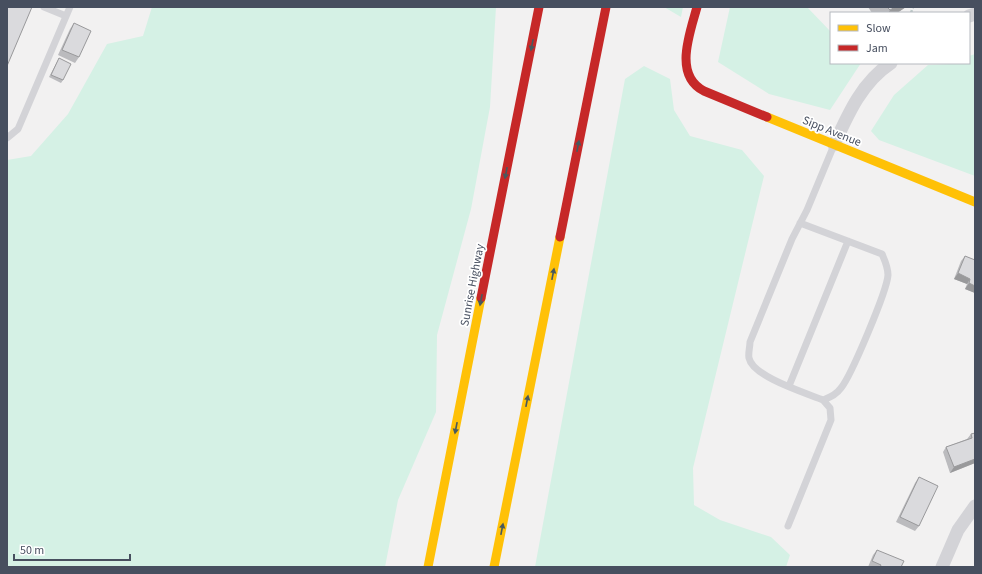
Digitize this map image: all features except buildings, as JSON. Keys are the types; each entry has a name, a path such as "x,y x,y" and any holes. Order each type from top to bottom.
{"main road":[{"name":"Sunrise Highway","path":"428,567 540,7"},
{"path":"494,567 606,7"},
{"name":"Sipp Avenue","path":"697,7 688,51 688,72 696,86 834,145 975,202"}],"street":[{"path":"834,145 846,118 862,91 884,67 889,64"},
{"path":"942,567 958,530 975,506"}],"lane":[{"path":"44,7 66,16"},
{"path":"7,138 18,129 70,7"},
{"path":"788,526 831,420 830,408 823,400 788,386 756,370 749,358 750,342 792,239 834,145"},
{"path":"800,223 882,254 887,263 888,275 884,292 848,376 841,388 833,396 823,400"},
{"path":"788,386 848,241"}],"green space":[{"path":"152,7 496,7 490,107 471,209 437,335 436,412 398,500 385,567 7,567 7,160 31,156 68,114 107,44 143,36"},
{"path":"664,7 683,7 681,17"},
{"path":"730,7 807,7 830,31 830,64 860,64 830,110 769,94 718,62"},
{"path":"975,54 975,176 879,140 871,131 894,95 928,65 970,64 970,56"},
{"path":"644,66 670,79 674,110 690,136 742,150 764,176 693,468 694,505 720,520 771,537 790,555 786,567 535,567 625,79"}],"traffic: slow":[{"path":"767,117 975,202"},
{"path":"494,567 560,237"},
{"path":"428,567 481,298"}],"traffic: jam":[{"path":"481,298 539,7"},
{"path":"560,237 606,7"},
{"path":"697,7 686,53 686,64 689,75 695,84 704,91 767,117"}]}
